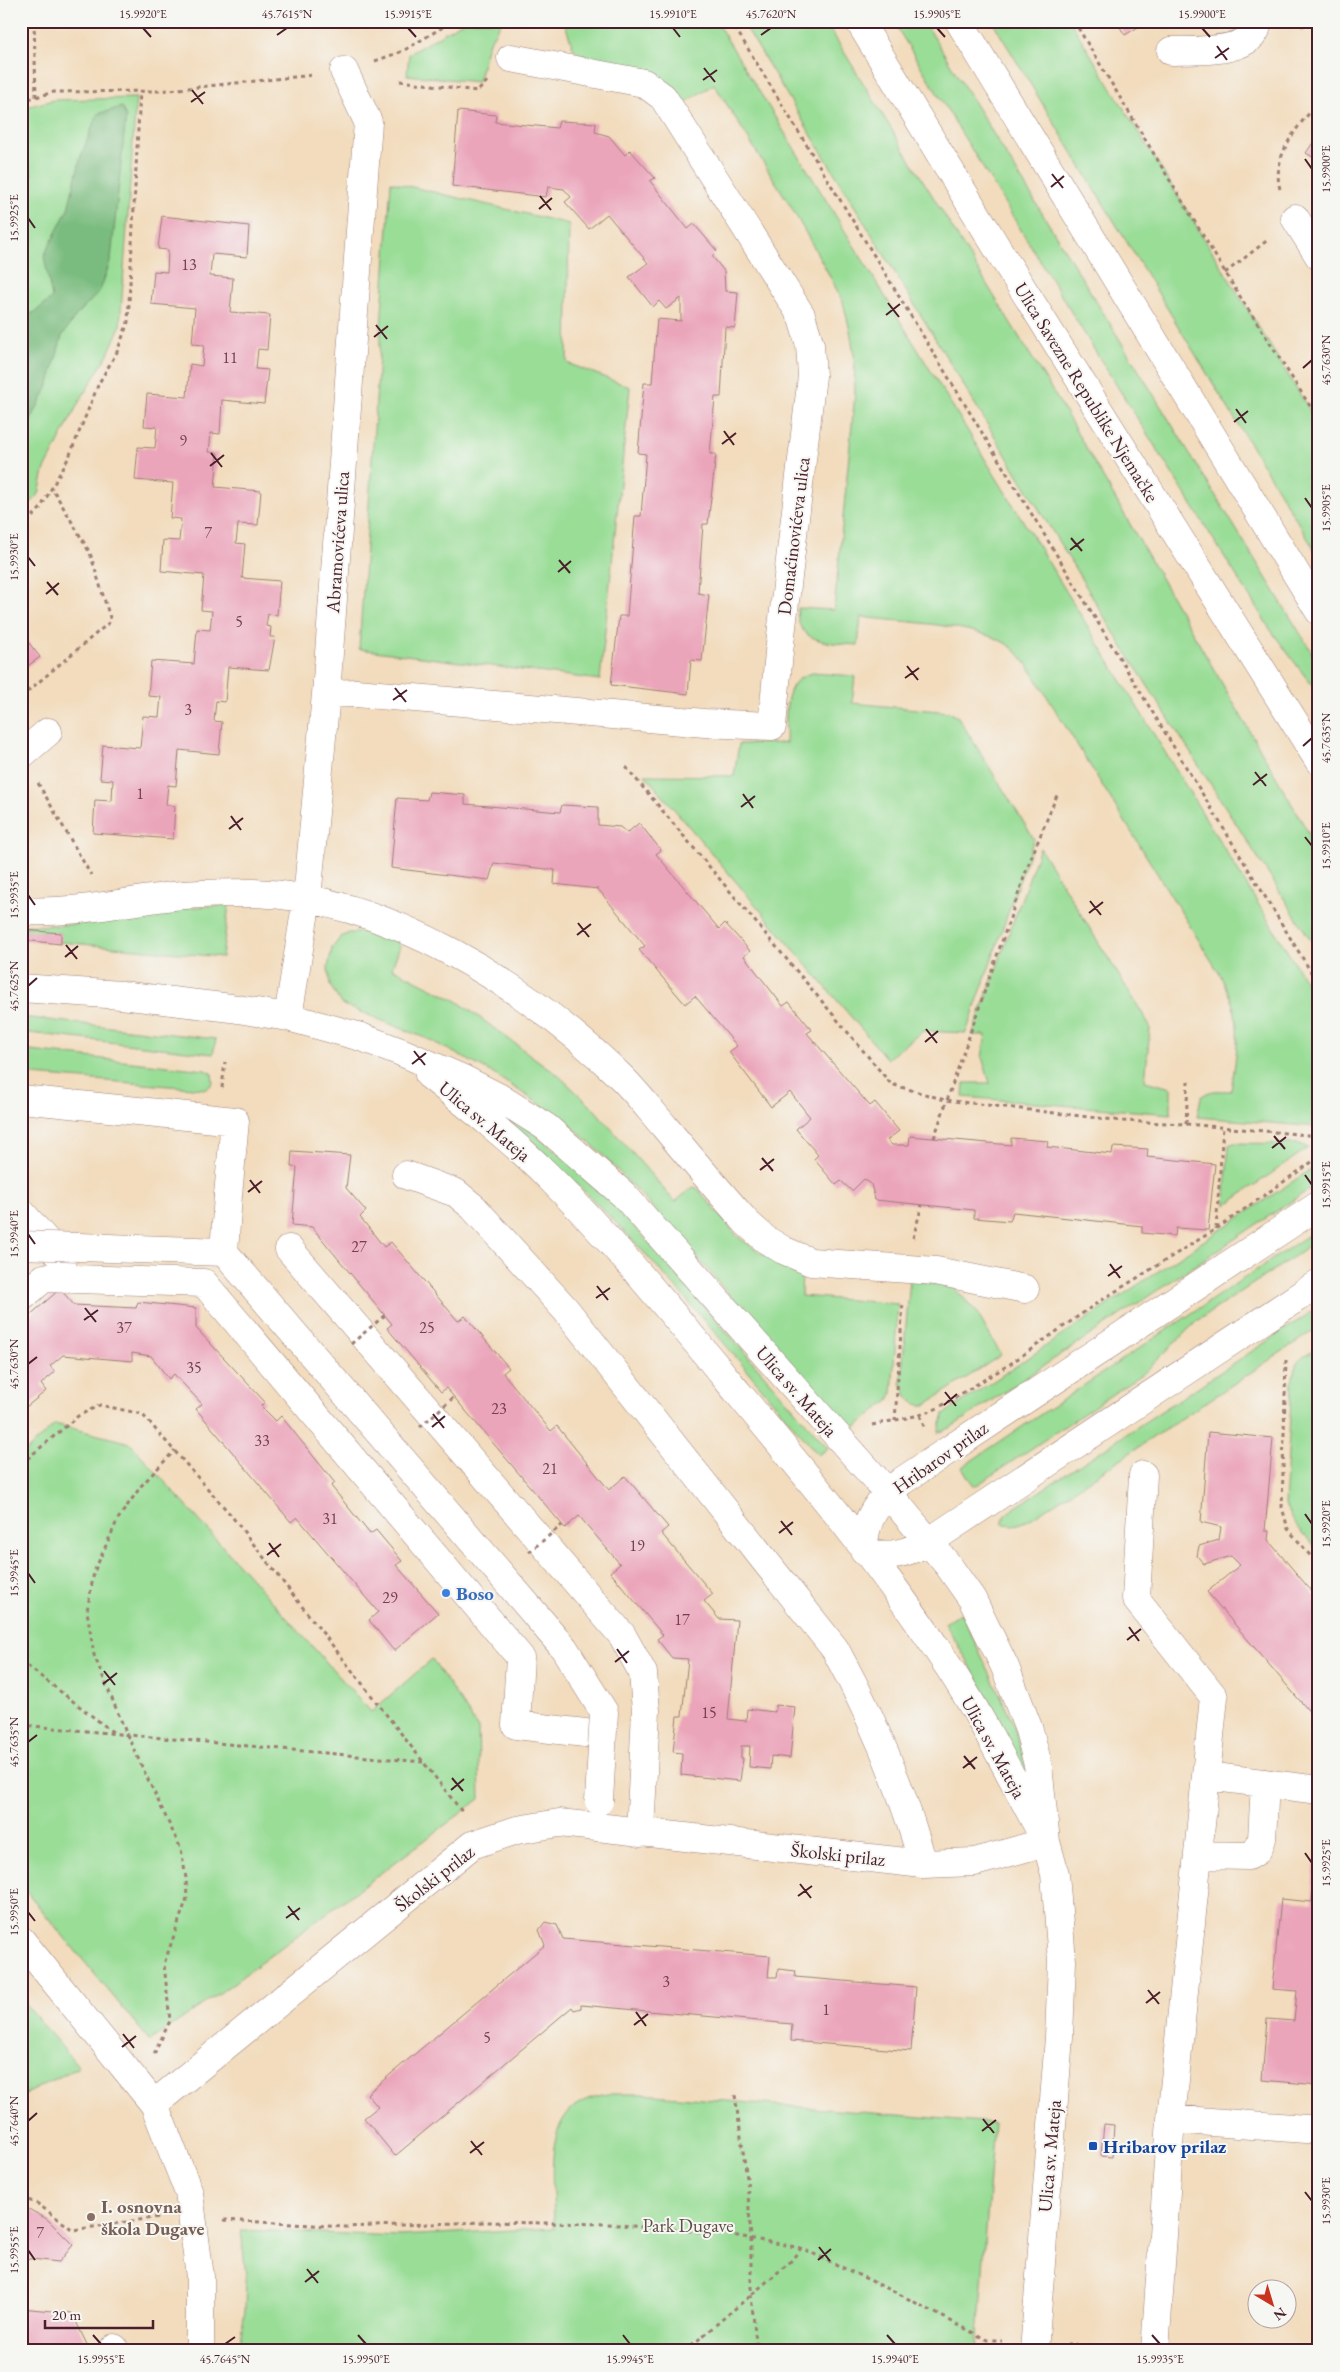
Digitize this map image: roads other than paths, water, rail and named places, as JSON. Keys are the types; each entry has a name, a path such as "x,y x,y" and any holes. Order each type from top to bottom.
{"street":[{"name":"Ulica Savezne Republike Njemačke","path":"859,21 999,251 1319,761"},
{"path":"959,21 1319,611"},
{"path":"1171,51 1223,49 1248,41 1256,30 1253,21"},
{"name":"Domaćinovićeva ulica","path":"326,694 356,694 696,722 772,726 778,652 812,376 810,345 801,315 663,97 644,83 511,58"},
{"name":"Abramovićeva ulica","path":"288,1017 307,899 326,694 368,122 344,71"},
{"path":"1295,218 1319,256"},
{"path":"21,755 48,732"},
{"path":"21,911 97,908 174,896 255,893 307,899 344,908 403,928 482,970 526,997 623,1079 747,1223 765,1239 783,1250 811,1262 936,1271 1025,1289"},
{"name":"Ulica sv. Mateja","path":"21,988 121,994 288,1017 361,1037 401,1052 461,1078 500,1098 546,1127 575,1150 624,1195 930,1541 972,1599 1012,1685 1029,1730 1038,1764 1046,1842 1055,1874 1062,1961 1059,2037 1034,2351"},
{"name":"Ulica sv. Mateja","path":"401,1052 484,1118 548,1176 593,1222 808,1477 949,1668 982,1721 1046,1842"},
{"path":"21,1099 235,1121 224,1252 564,1648 604,1712 598,1814"},
{"path":"406,1175 456,1194 473,1207 500,1236 566,1310 835,1649 862,1697 888,1759 908,1810 923,1864"},
{"name":"Hribarov prilaz","path":"864,1551 864,1536 868,1520 888,1493 939,1455 1319,1205"},
{"path":"21,1212 79,1279"},
{"path":"21,1245 224,1252"},
{"path":"289,1249 622,1635 643,1673 646,1711 635,1740 640,1833"},
{"path":"21,1298 44,1278 204,1283 520,1657 516,1725 585,1734"},
{"path":"864,1551 896,1555 930,1541 1319,1283"},
{"path":"1143,1475 1136,1599 1214,1697 1171,2119 1155,2351"},
{"path":"1206,1776 1319,1790"},
{"path":"1198,1855 1249,1856 1257,1852 1262,1839 1265,1783"},
{"name":"Školski prilaz","path":"154,2104 472,1845 517,1830 598,1814 640,1833 923,1864 975,1862 1046,1842"},
{"path":"21,1940 154,2104 188,2193 200,2277 200,2351"},
{"path":"1171,2119 1319,2130"}],"tunnel":[{"path":"585,1733 626,1740"}],"place":[{"name":"Boso","path":"446,1593"},
{"name":"Hribarov prilaz","path":"1093,2146"},
{"name":"I. osnovna škola Dugave","path":"91,2217"}],"park label":[{"name":"Park Dugave","path":"688,2225"}]}
